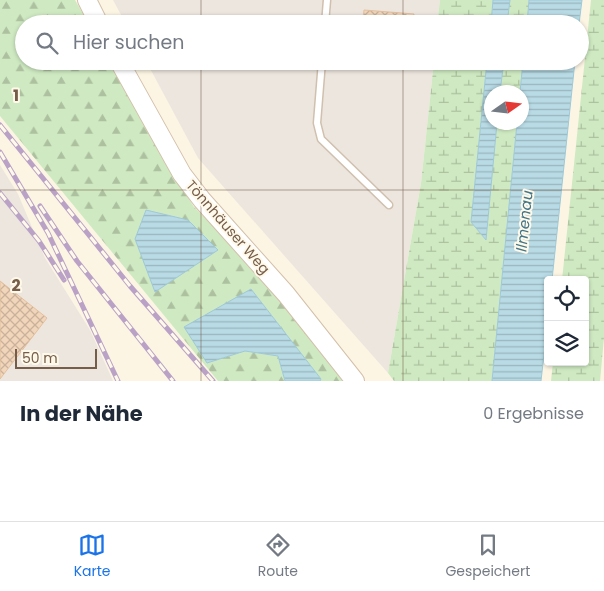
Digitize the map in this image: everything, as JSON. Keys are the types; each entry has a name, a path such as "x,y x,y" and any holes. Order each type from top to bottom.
{"main road":[{"path":"87,0 94,15"},
{"name":"Tönnhäuser Weg","path":"124,70 182,174 202,200 286,294 355,381"}],"lane":[{"path":"326,15 327,0"},
{"path":"321,70 317,123 320,139 389,205"}],"shaded area":[{"path":"113,0 440,0 438,15 121,15"},
{"path":"151,70 433,70 421,183 388,373 198,158"},
{"path":"0,165 18,194 45,258 90,330 113,381 0,381"}],"green space":[{"path":"0,0 75,0 84,15 15,15 15,70 114,70 161,155 194,207 257,270 347,381 320,381 321,379 251,289 207,363 245,351 278,356 285,381 218,381 0,116"},
{"path":"440,0 493,0 492,15 438,15"},
{"path":"510,0 529,0 528,15 508,15"},
{"path":"591,0 604,0 604,338 600,381 551,381 553,366 589,366 589,276 562,276 584,70 589,70"},
{"path":"433,70 486,70 471,222 486,240 496,130 516,130 492,381 394,381 388,373 421,183"},
{"path":"503,70 522,70 521,85 501,85"}],"water":[{"path":"493,0 510,0 508,15 492,15"},
{"path":"529,0 582,0 580,15 528,15"},
{"path":"486,70 503,70 501,85 485,85"},
{"name":"Ilmenau","path":"522,70 574,70 552,276 544,276 544,354 541,381 492,381 516,130 529,130 529,85 521,85"},
{"path":"484,91 484,130 496,130 486,240 471,222"},
{"path":"146,210 188,220 218,250 155,292 135,239"},
{"path":"251,289 321,379 320,381 285,381 278,356 245,351 207,363 184,327"}],"building":[{"path":"364,10 414,14 414,15 364,15"},
{"path":"0,281 47,318 0,379"}],"railway":[{"path":"0,125 130,286 213,381"},
{"path":"0,152 48,233 118,381"},
{"path":"0,193 39,241 64,280"},
{"path":"40,206 77,261 173,381"}]}
